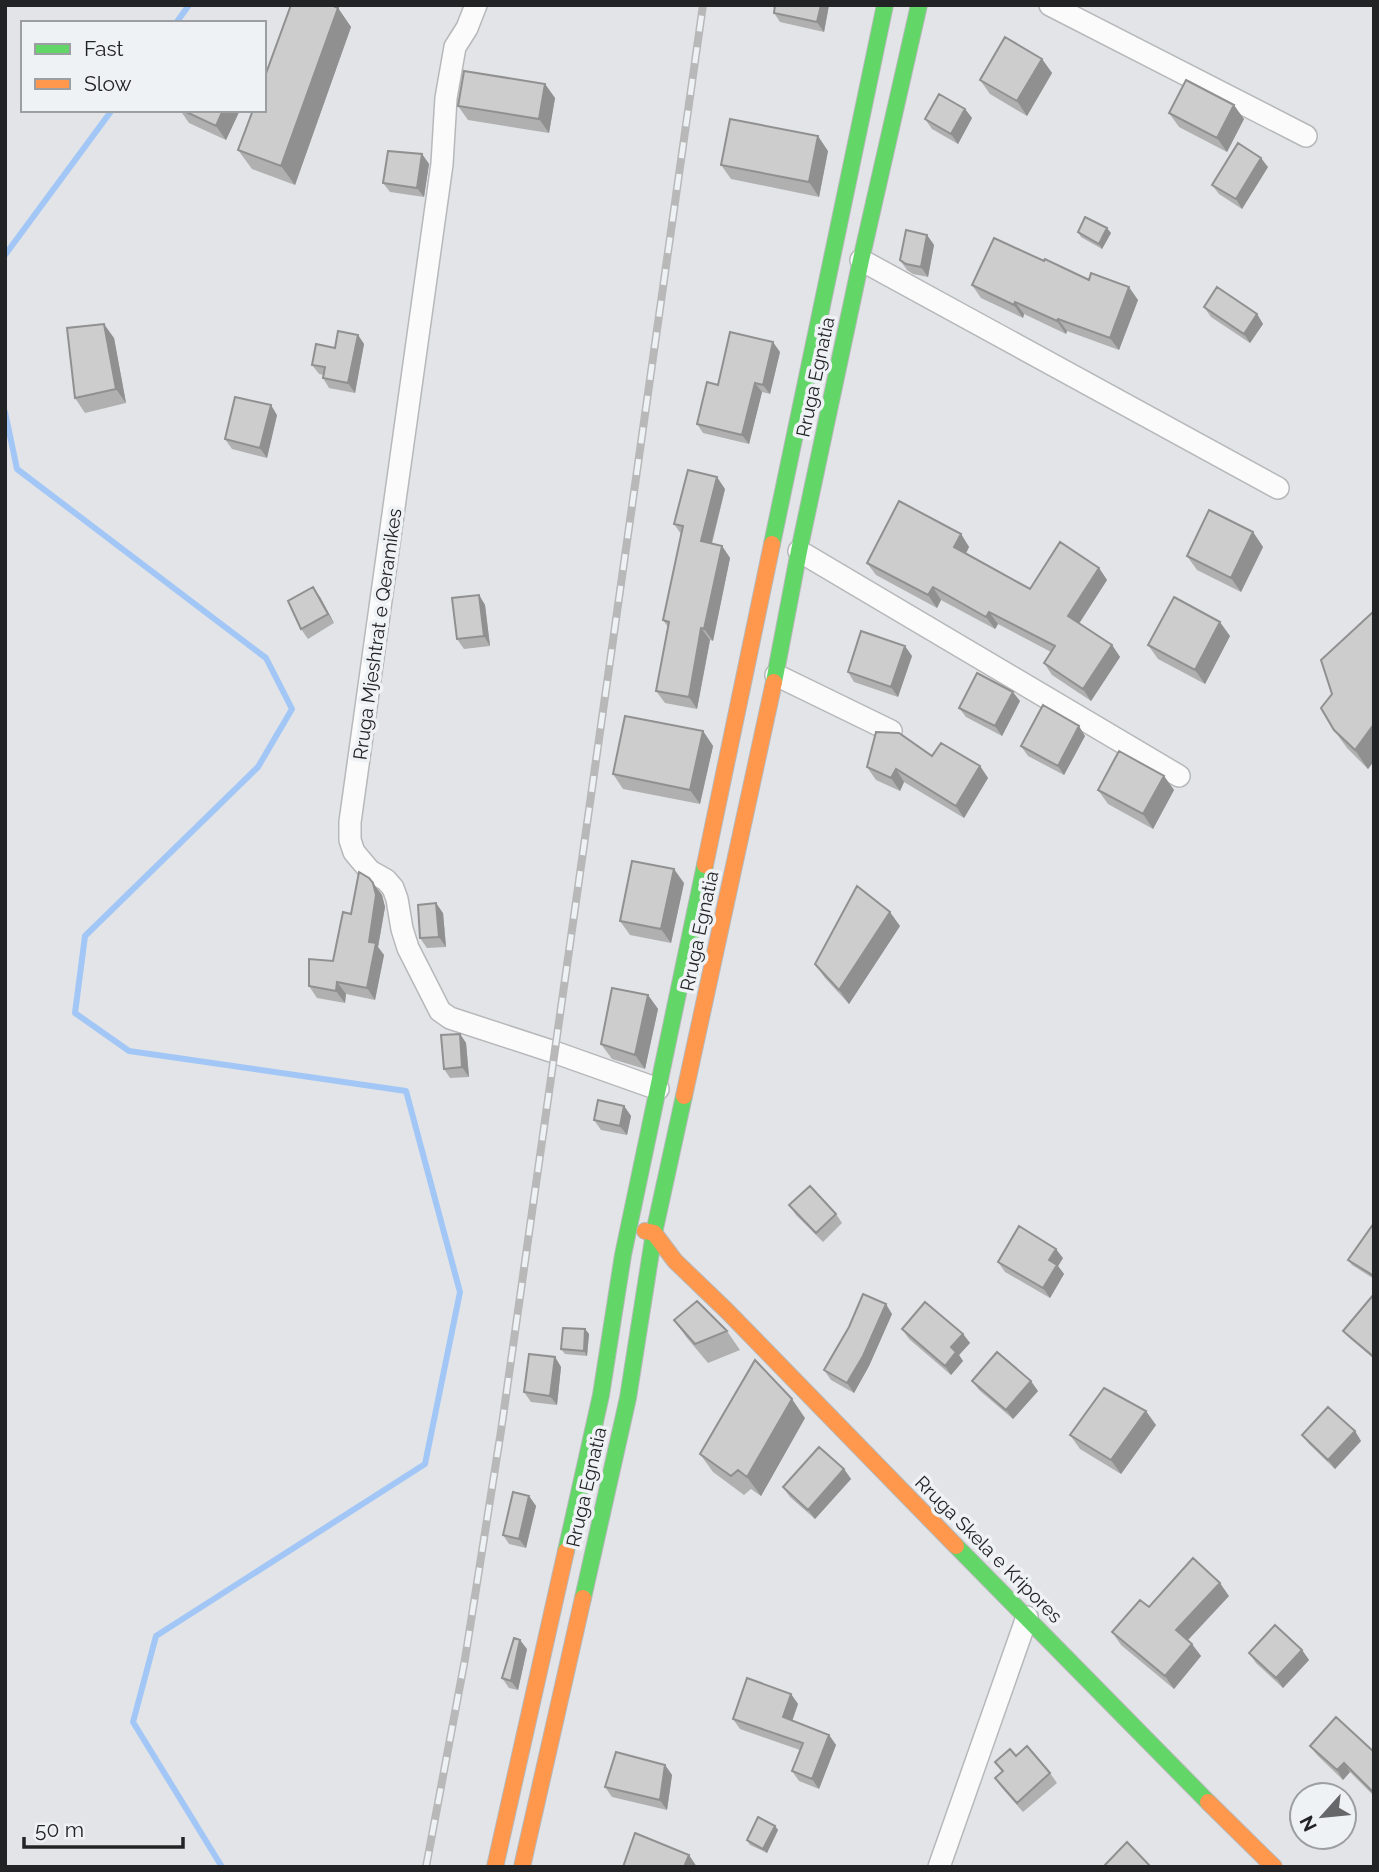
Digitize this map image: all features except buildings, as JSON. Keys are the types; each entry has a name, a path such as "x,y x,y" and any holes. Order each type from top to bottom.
{"main road":[{"name":"Rruga Egnatia","path":"495,1867 601,1395 623,1255 885,5"},
{"name":"Rruga Egnatia","path":"522,1867 628,1398 654,1233 776,675 799,551 861,260 919,5"},
{"path":"629,1227 654,1233"},
{"name":"Rruga Skela e Kripores","path":"654,1233 675,1261 1027,1617 1160,1756 1274,1867"},
{"path":"623,1255 650,1262 675,1261"}],"street":[{"name":"Rruga Mjeshtrat e Qeramikes","path":"476,5 467,28 455,47 446,98 442,164 350,822 350,841 354,852 370,872 386,880 393,888 408,948 440,1011 450,1018 657,1089"},
{"path":"1050,5 1306,136"},
{"path":"861,260 1278,488"},
{"path":"799,551 1180,776"},
{"path":"776,675 891,731"},
{"path":"939,1867 1027,1617"}],"waterway":[{"path":"177,21 189,5"},
{"path":"5,255 111,112"},
{"path":"5,412 17,469 266,658 292,709 258,767 85,936 75,1013 129,1051 406,1091 460,1292 425,1464 156,1636 133,1722 222,1867"}],"railway":[{"path":"426,1867 465,1659 501,1431 703,5"}],"traffic: fast":[{"path":"772,544 885,5"},
{"path":"774,682 861,260 919,5"},
{"path":"566,1551 601,1395 623,1255 705,865"},
{"path":"583,1598 628,1398 654,1233 684,1096"},
{"path":"956,1546 1208,1802"}],"traffic: slow":[{"path":"705,865 772,544"},
{"path":"684,1096 774,682"},
{"path":"645,1231 654,1233 675,1261 956,1546"},
{"path":"495,1867 566,1551"},
{"path":"522,1867 583,1598"},
{"path":"1208,1802 1274,1867"}]}
